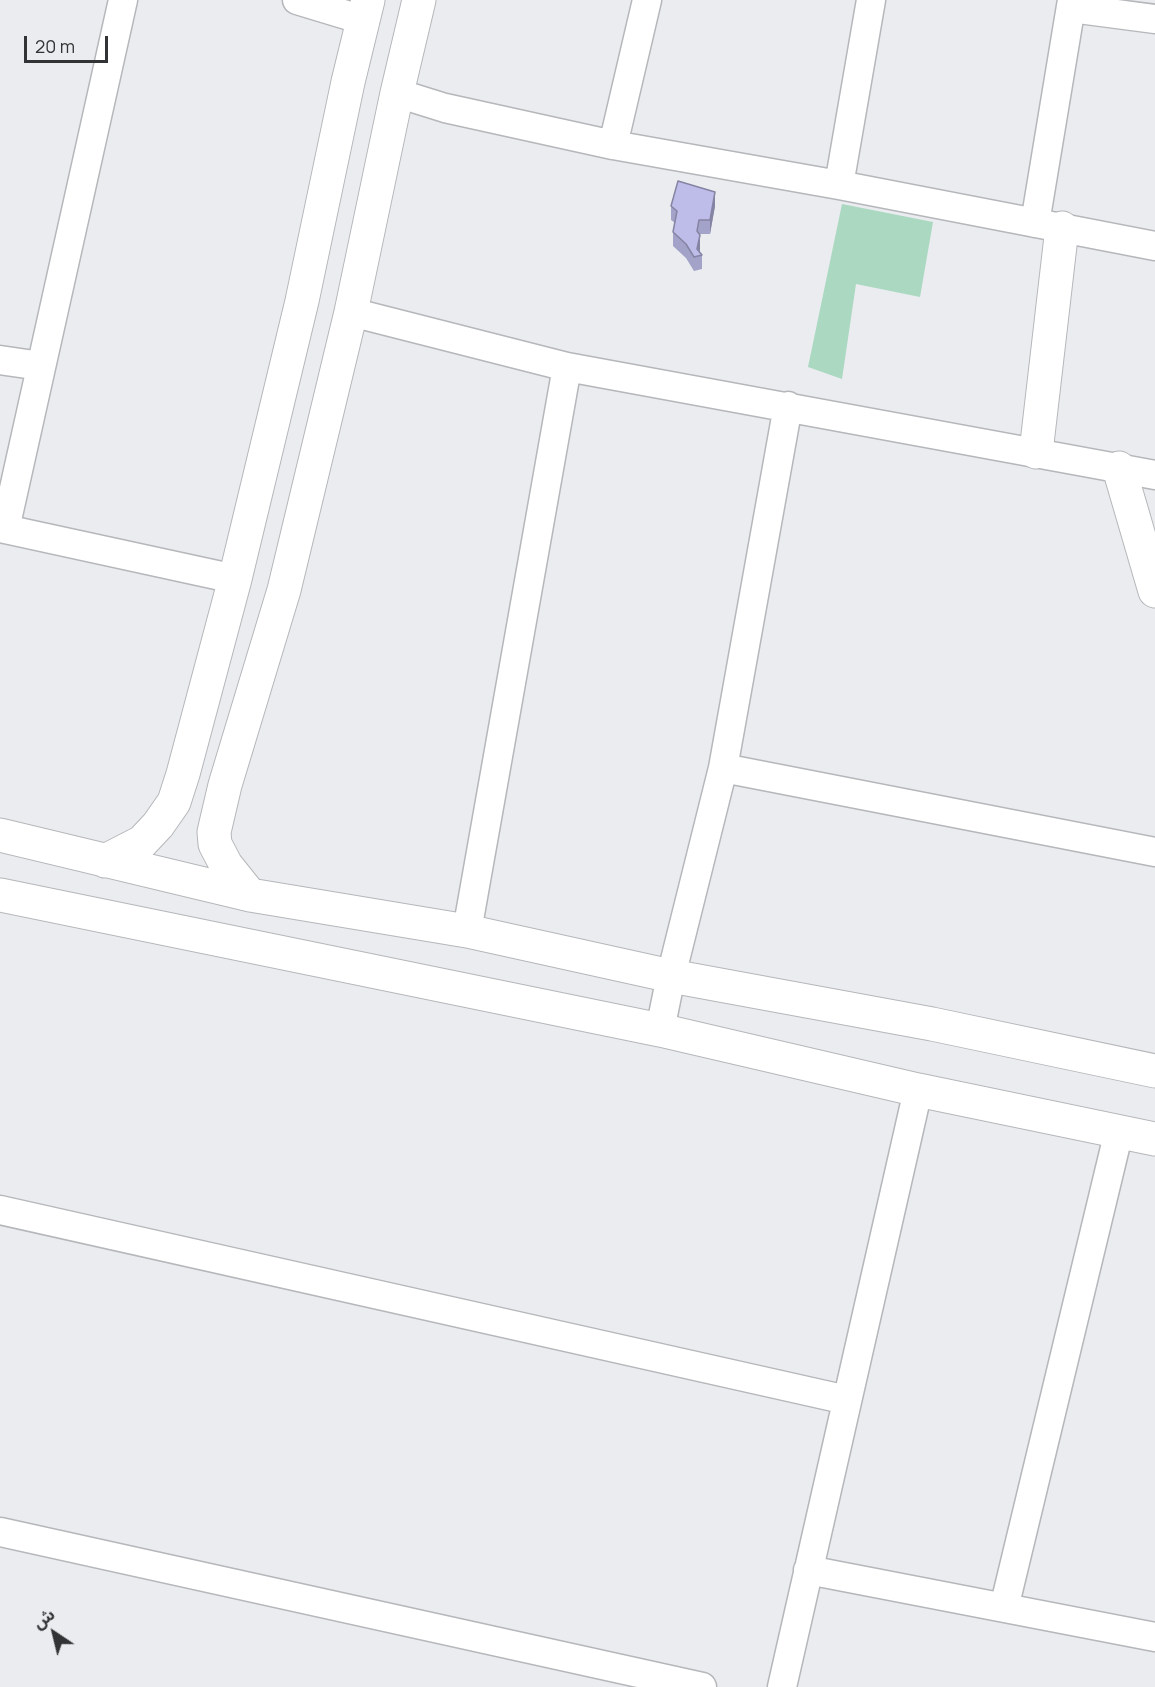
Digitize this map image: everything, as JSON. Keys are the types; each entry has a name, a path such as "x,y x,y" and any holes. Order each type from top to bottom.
{"main road":[{"path":"250,895 226,865 215,844 214,832 225,785 284,590 351,312 419,0"},
{"path":"105,861 142,842 158,825 174,802 183,774 235,579 302,301 365,10"},
{"path":"1036,452 1048,226"},
{"path":"1119,468 1155,591"},
{"path":"183,774 192,782 202,786 225,785"},
{"path":"0,835 250,895 466,931 671,976 932,1024 1155,1071"},
{"path":"0,895 660,1029 918,1090 1155,1139"}],"street":[{"path":"123,0 3,529 235,579"},
{"path":"297,0 365,10"},
{"path":"613,145 647,0"},
{"path":"839,185 872,0"},
{"path":"1048,226 1072,4 1155,19"},
{"path":"397,93 446,108 613,145 839,185 1155,246"},
{"path":"351,312 567,367 1155,475"},
{"path":"0,360 41,366"},
{"path":"466,931 567,367"},
{"path":"660,1029 723,768 788,406"},
{"path":"723,768 1155,852"},
{"path":"782,1687 918,1090"},
{"path":"1004,1608 1119,1131"},
{"path":"0,1210 847,1400"},
{"path":"0,1532 702,1687"},
{"path":"808,1570 1155,1637"}],"green space":[{"path":"842,204 933,222 920,297 856,284 842,379 808,367"}],"building":[{"path":"678,181 715,192 710,220 699,220 697,231 700,235 697,249 702,255 694,257 686,244 673,232 677,211 671,206"}]}
